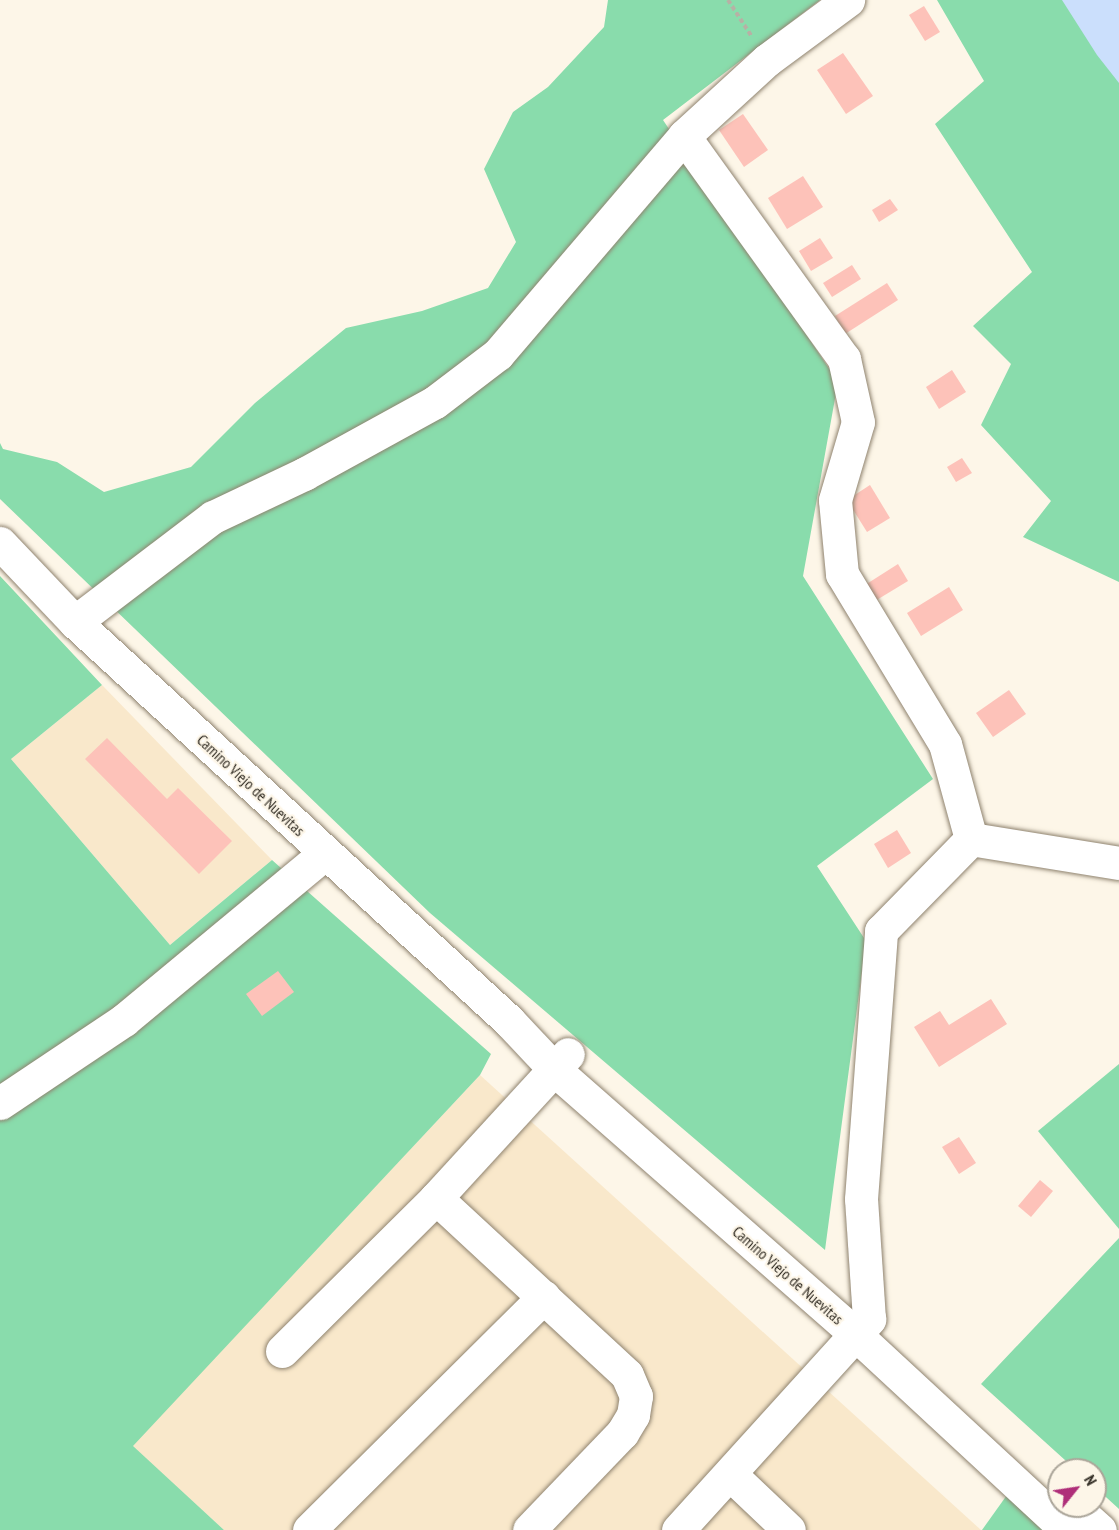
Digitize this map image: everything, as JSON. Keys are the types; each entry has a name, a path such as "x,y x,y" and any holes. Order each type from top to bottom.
{"street":[{"path":"75,622 213,517 304,474 435,402 498,354 684,136 767,60 848,0"},
{"path":"684,136 844,359 858,422 835,500 842,574 945,744 970,839"},
{"name":"Camino Viejo de Nuevitas","path":"0,543 75,622 508,1021 562,1062 862,1326 1047,1483"},
{"path":"970,839 1119,863"},
{"path":"678,1530 862,1326 861,1199 881,931 970,839"},
{"path":"0,1102 124,1020 325,853"},
{"path":"282,1351 436,1198 562,1062"},
{"path":"436,1198 627,1375 636,1396 633,1415 622,1433 529,1530"},
{"path":"309,1530 544,1297"},
{"name":"Camino Viejo de Nuevitas","path":"862,1326 1067,1530"},
{"path":"730,1474 789,1530"},
{"path":"1086,1518 1100,1530"}],"path":[{"path":"728,0 767,60"}],"shaded area":[{"path":"102,685 272,860 170,945 11,759"},
{"path":"480,1075 981,1530 224,1530 132,1446"}],"green space":[{"path":"608,0 820,0 663,120 838,382 803,576 933,779 817,866 866,941 825,1250 430,913 0,499 0,443 3,449 57,462 104,492 191,467 255,403 346,328 422,311 488,288 516,242 484,169 513,112 548,87 604,27"},
{"path":"937,0 1119,0 1119,582 1023,537 1051,501 981,425 1011,364 973,326 1032,272 935,124 984,81"},
{"path":"0,576 102,685 11,759 170,945 272,860 491,1054 480,1075 133,1446 224,1530 0,1530"},
{"path":"1119,1064 1119,1229 1038,1131"},
{"path":"1119,1238 1119,1509 1107,1498 1107,1458 1063,1458 981,1384"},
{"path":"1007,1495 1043,1530 982,1530"}],"water":[{"path":"1062,0 1119,0 1119,83 1097,55"}],"building":[{"path":"924,6 940,32 925,41 909,15"},
{"path":"843,53 873,96 846,114 817,70"},
{"path":"743,114 768,150 744,167 719,130"},
{"path":"803,176 823,207 787,229 768,198"},
{"path":"890,199 898,210 879,222 872,210"},
{"path":"820,238 833,258 811,271 799,251"},
{"path":"852,265 861,279 832,297 823,283"},
{"path":"887,283 898,300 845,334 835,316"},
{"path":"952,370 966,392 939,409 926,387"},
{"path":"962,458 972,473 956,482 947,467"},
{"path":"870,485 890,518 867,532 847,500"},
{"path":"898,564 908,581 875,601 865,585"},
{"path":"949,587 963,610 921,636 907,613"},
{"path":"1009,690 1026,714 993,737 976,713"},
{"path":"107,738 167,799 178,788 232,841 199,874 85,759"},
{"path":"897,830 911,853 888,868 874,844"},
{"path":"278,971 294,992 262,1016 246,994"},
{"path":"991,999 1007,1024 939,1067 914,1027 940,1011 949,1025"},
{"path":"959,1137 976,1163 959,1174 942,1147"},
{"path":"1040,1180 1053,1191 1031,1217 1018,1206"}]}
